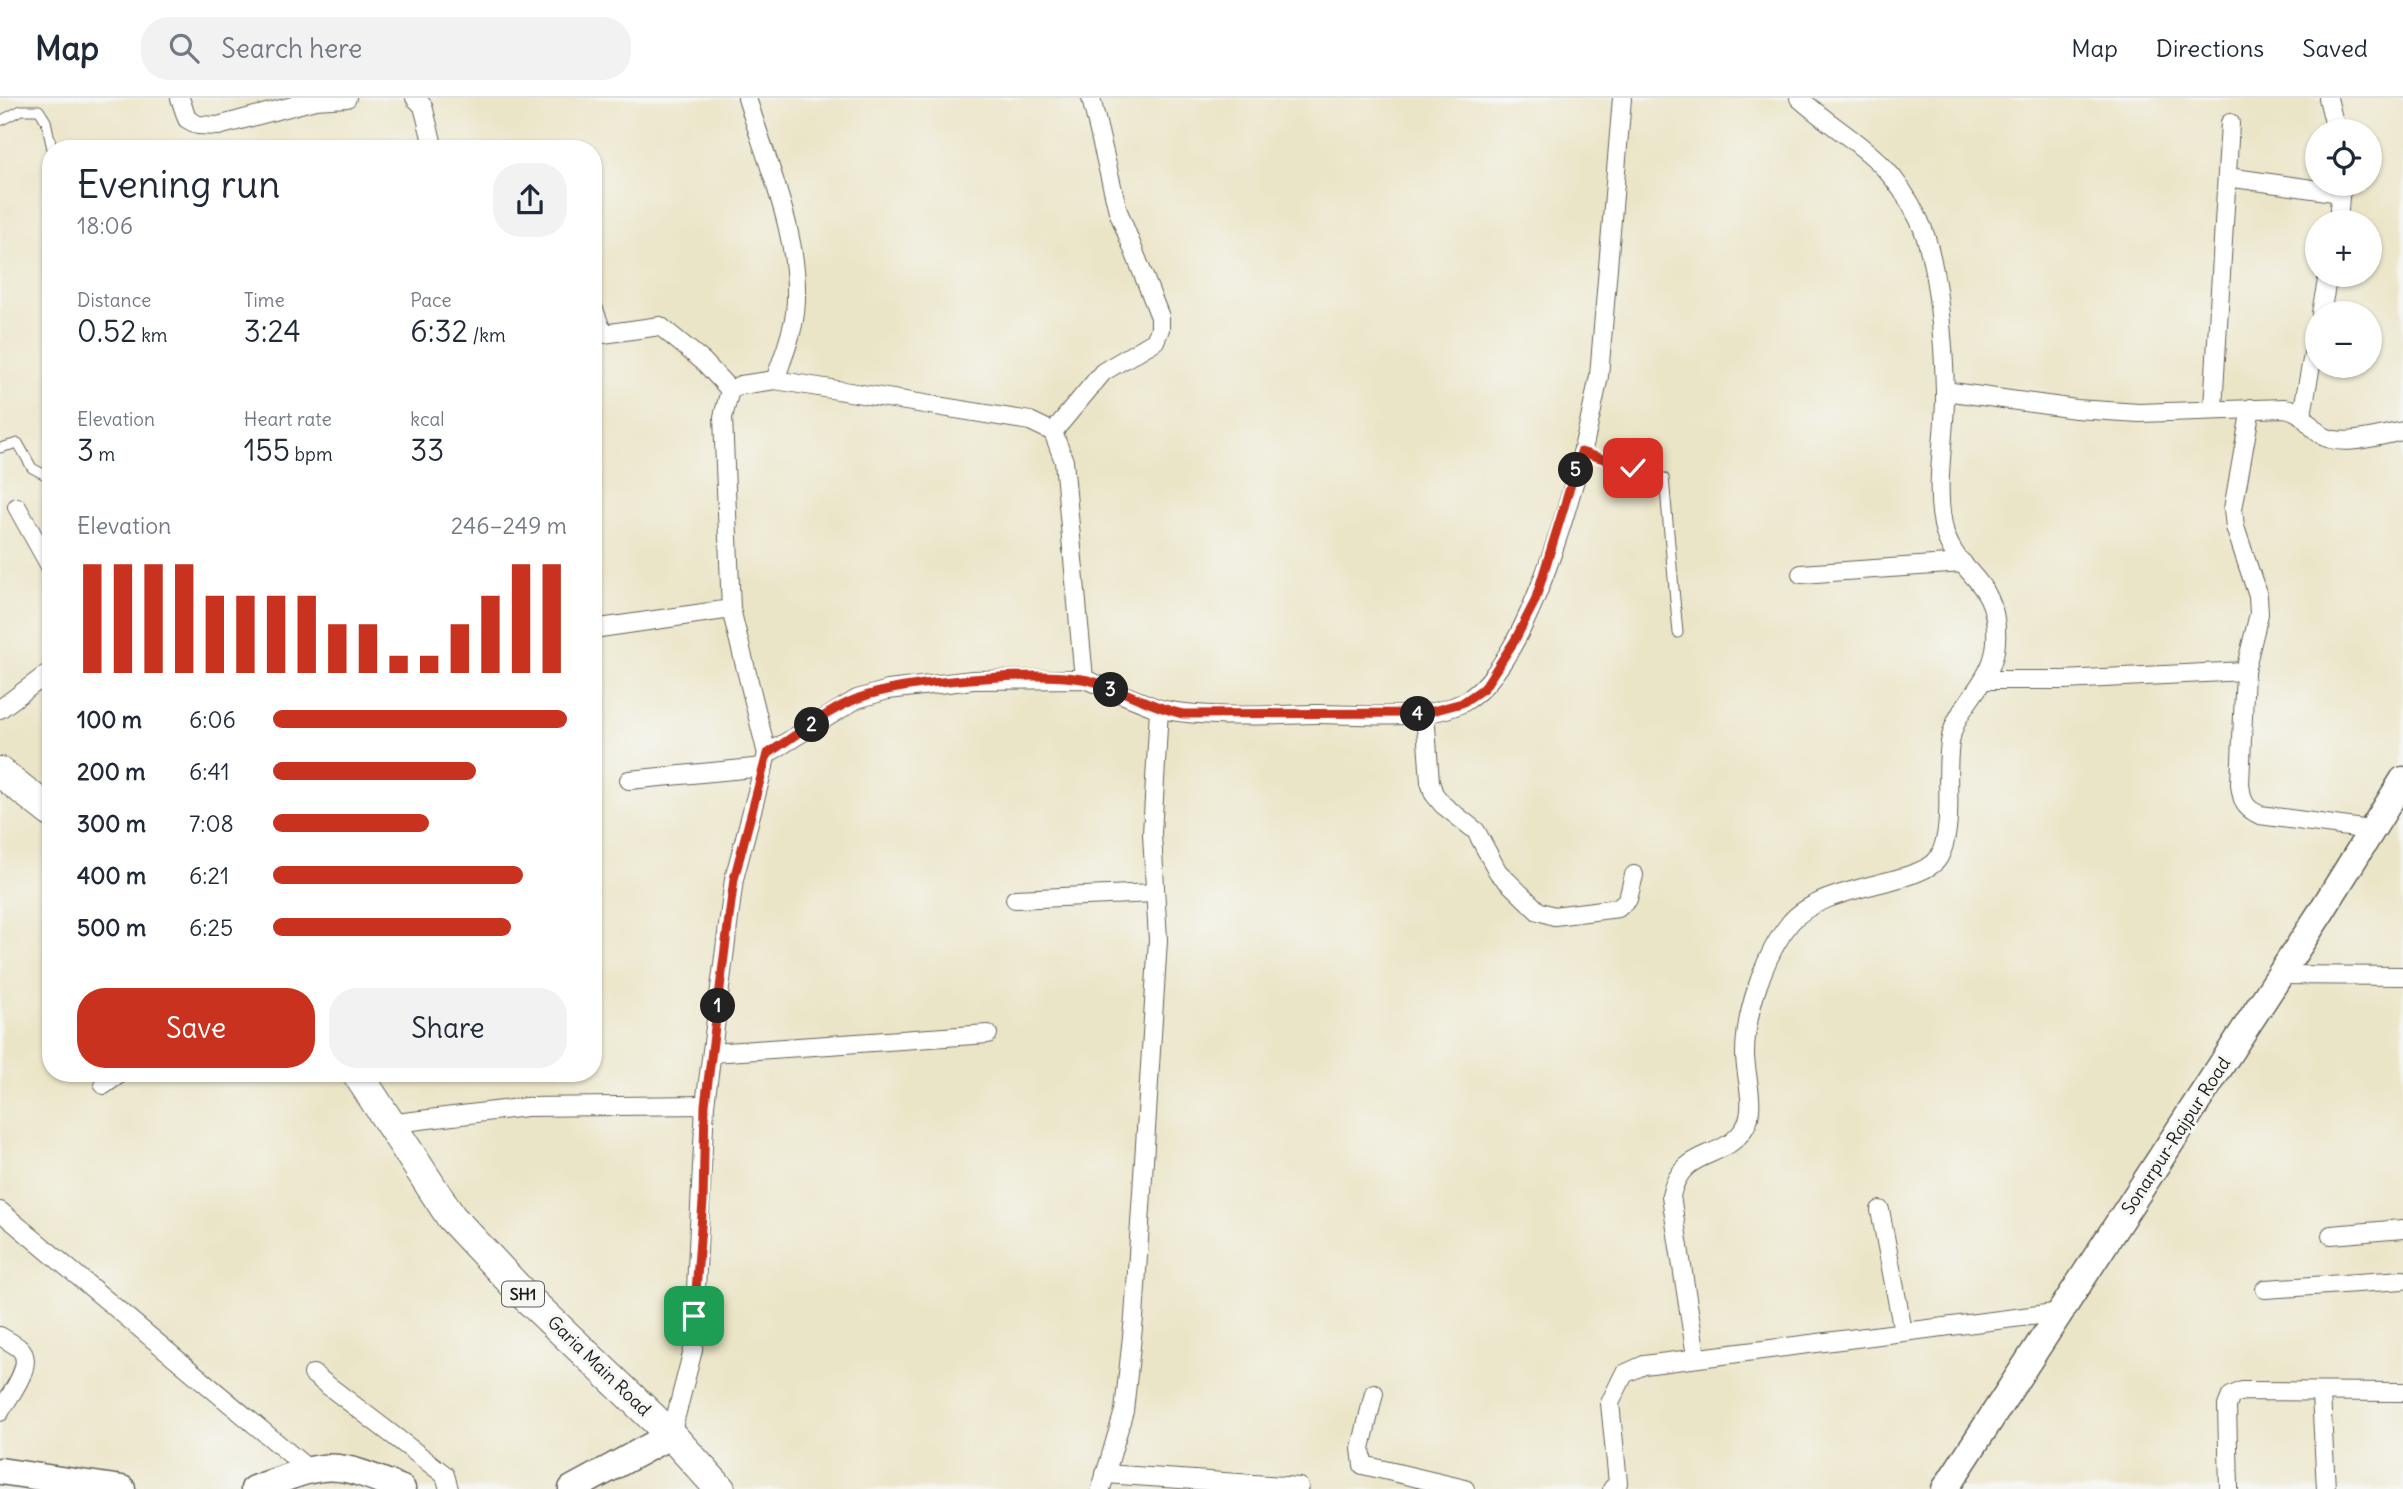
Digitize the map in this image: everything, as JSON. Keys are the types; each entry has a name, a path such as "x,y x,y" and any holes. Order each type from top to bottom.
{"main road":[{"path":"0,772 42,805"},
{"name":"Sonarpur-Rajpur Road","path":"1945,1489 2063,1312 2403,780"},
{"name":"Garia Main Road","path":"362,1082 452,1217 523,1294 671,1435 720,1489"},
{"path":"572,1489 671,1435"},
{"path":"254,1489 308,1469 337,1466 402,1489"},
{"path":"0,1471 122,1489"}],"street":[{"path":"180,98 181,110 187,119 209,127 316,100 347,98"},
{"path":"415,98 423,106 432,140"},
{"path":"747,98 786,218 795,283 795,310 790,339 775,380"},
{"path":"1053,432 1103,372 1155,341 1160,329 1160,317 1118,211 1091,98"},
{"path":"629,780 766,760 857,699 888,690 973,680 1084,679 1159,709 1212,715 1425,713 1462,703 1484,688 1515,640 1535,601 1581,452 1599,376 1622,98"},
{"path":"1696,1356 1671,1196 1674,1180 1686,1164 1734,1140 1745,1127 1750,1114 1745,1056 1747,1021 1765,970 1790,922 1821,899 1921,871 1938,860 1945,841 1951,734 1961,713 1986,680 1995,652 1995,616 1991,597 1947,540 1942,521 1940,478 1945,391 1934,266 1921,224 1903,188 1888,168 1874,154 1799,98"},
{"path":"2328,98 2333,119"},
{"path":"2213,408 2230,123"},
{"path":"2227,177 2305,185"},
{"path":"602,331 603,334 660,326 704,362 730,390"},
{"path":"2302,414 2309,378"},
{"path":"671,1435 693,1350 705,1105 734,879 766,760 731,610 723,417 730,390 741,384 775,380 1030,421 1053,432 1064,461 1084,679"},
{"path":"1945,391 2139,413 2213,408 2285,408 2302,414 2328,439 2339,440 2403,432"},
{"path":"2251,408 2233,509 2235,527 2258,596 2259,614 2245,671 2240,784 2248,810 2260,815 2370,830"},
{"path":"17,507 42,552"},
{"path":"1801,574 1963,563"},
{"path":"602,628 731,610"},
{"path":"1986,680 2063,680 2245,671"},
{"path":"0,709 42,678"},
{"path":"1159,709 1152,834 1158,940 1130,1364 1124,1412 1103,1481 1299,1487"},
{"path":"1425,713 1430,782 1434,794 1443,805 1476,831 1498,872 1538,911 1554,916 1618,908 1628,899 1634,875"},
{"path":"1015,898 1156,893"},
{"path":"2280,975 2403,975"},
{"path":"712,1053 988,1034"},
{"path":"104,1085 108,1082"},
{"path":"388,1124 526,1107 705,1105"},
{"path":"1881,1210 1903,1331"},
{"path":"0,1211 308,1469"},
{"path":"2331,1235 2403,1229"},
{"path":"2265,1289 2403,1280"},
{"path":"1612,1489 1618,1483 1618,1469 1610,1403 1624,1374 1644,1365 1696,1356 2063,1312"},
{"path":"0,1336 21,1350 25,1358 25,1368 0,1412"},
{"path":"313,1374 445,1475 449,1489"},
{"path":"2229,1489 2227,1406 2231,1396 2242,1391 2321,1394 2403,1392"},
{"path":"1374,1393 1362,1448 1363,1465 1465,1489"},
{"path":"2321,1394 2326,1489"}],"lane":[{"path":"0,121 21,110 39,110 46,121 50,140"},
{"path":"0,448 18,443 32,468 42,473"},
{"path":"1581,452 1664,478 1678,632"}],"route":[{"path":"694,1316 703,1202 705,1105 734,879 767,754 857,699 888,690 973,680 1051,677 1084,679 1159,709 1183,714 1425,713 1462,703 1484,688 1515,640 1535,601 1581,452 1633,468"}]}
